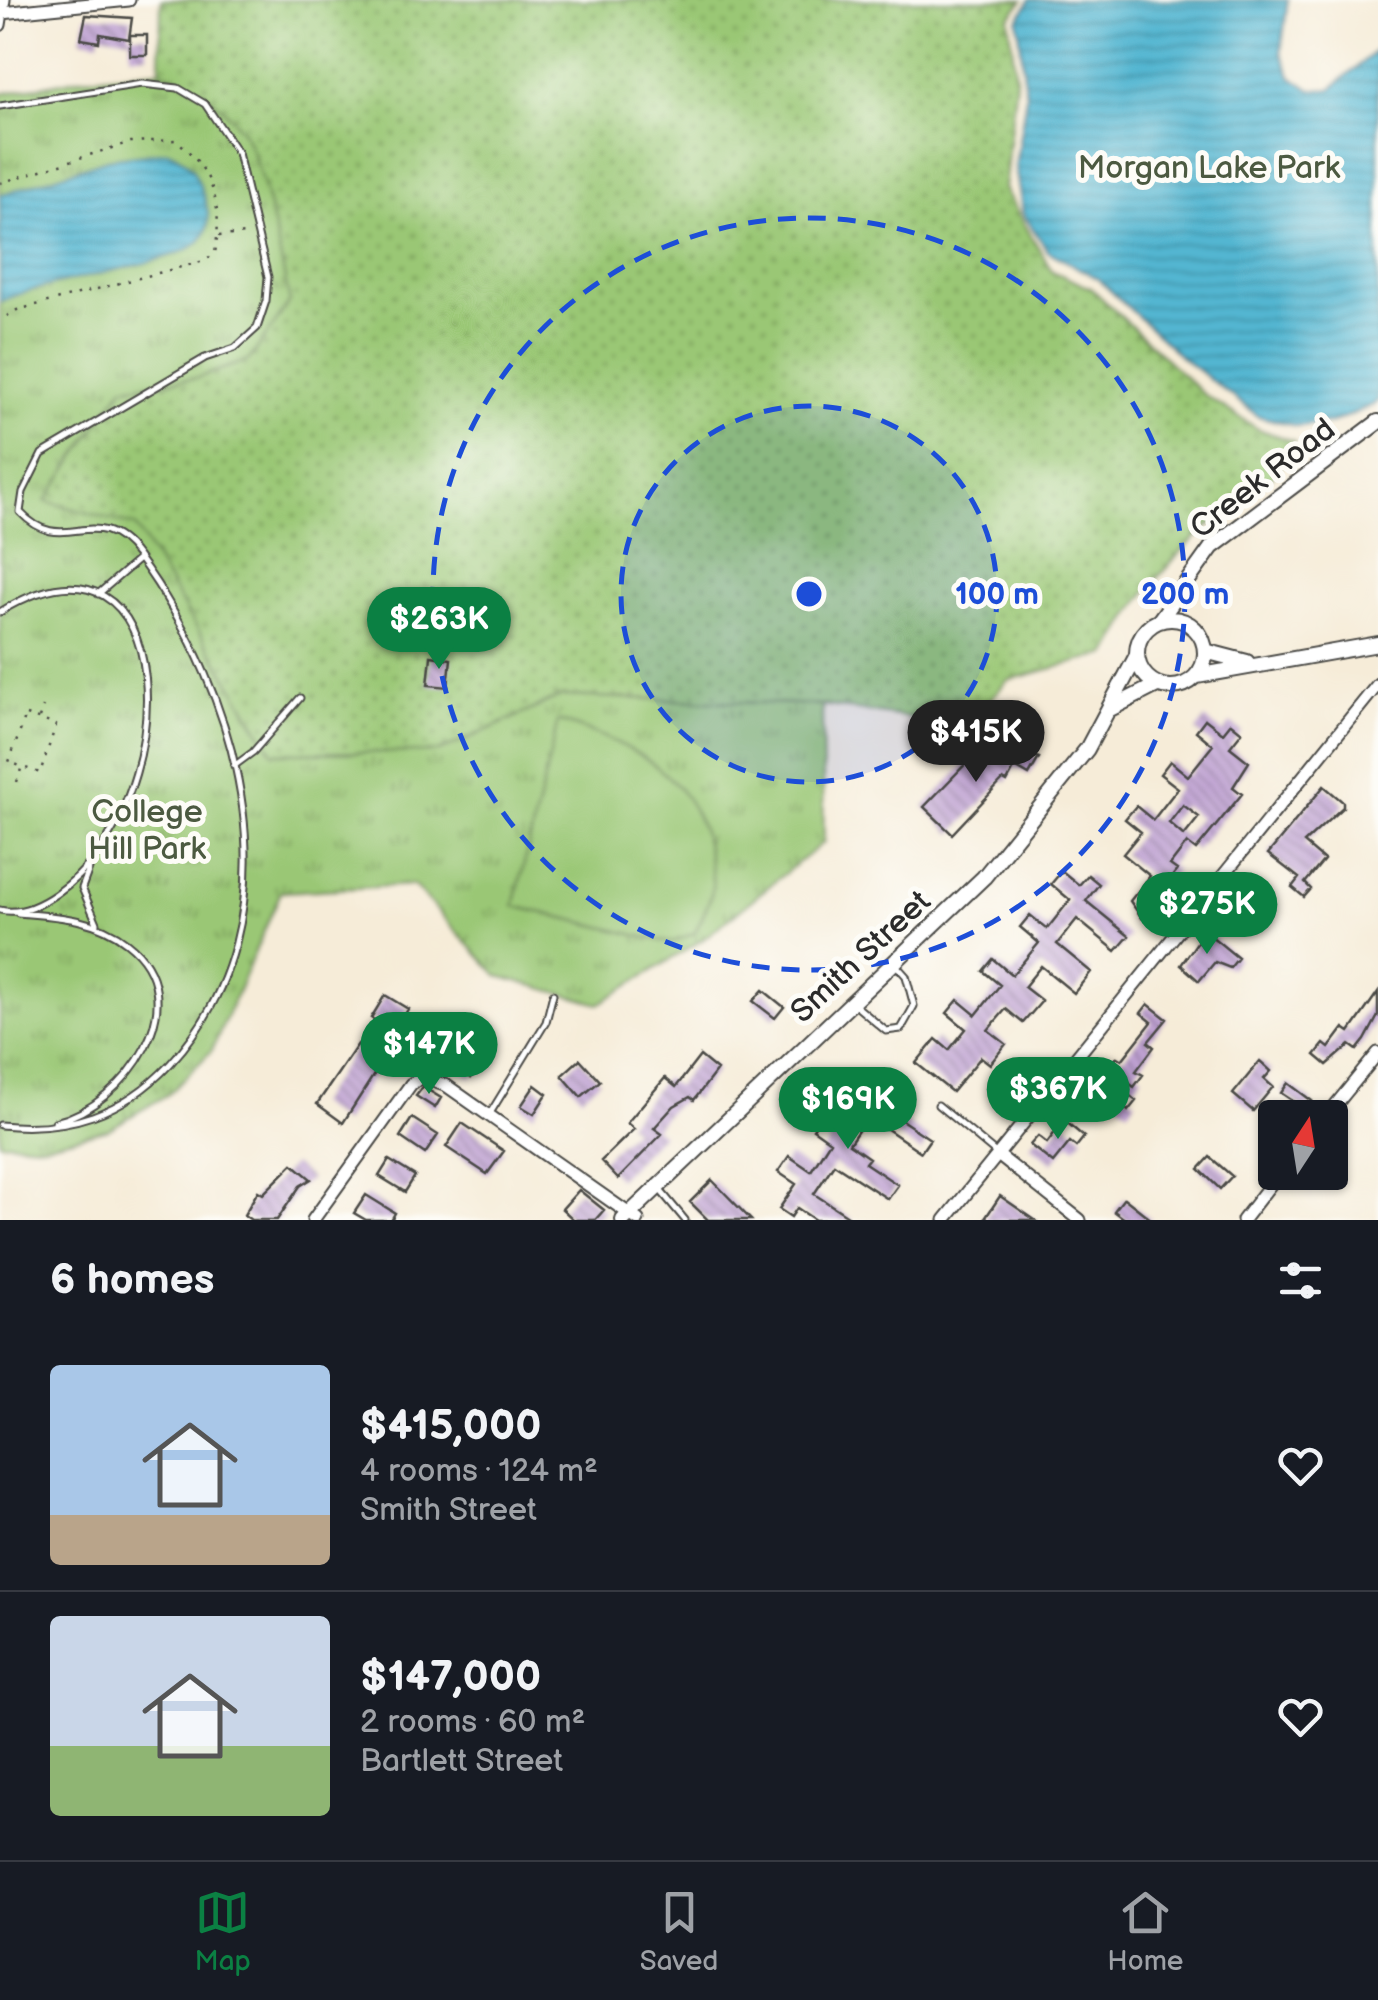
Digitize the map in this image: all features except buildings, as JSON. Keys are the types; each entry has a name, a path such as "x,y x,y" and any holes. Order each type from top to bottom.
{"street":[{"path":"2,12 128,0"},
{"name":"Creek Road","path":"1159,621 1212,547 1378,422"},
{"name":"Creek Road","path":"1186,584 1189,624"},
{"path":"1253,664 1205,650 1189,624 1159,621 1141,635 1136,658 1143,674 1158,685 1179,687 1197,676 1378,644"},
{"path":"1197,676 1205,650"},
{"name":"Smith Street","path":"631,1217 1008,849 1087,749 1136,658"},
{"path":"946,1220 1378,684"},
{"path":"1109,710 1158,685"},
{"path":"1339,1100 1378,1052"},
{"path":"313,1220 410,1084 422,1077 435,1079 489,1114 631,1217"},
{"path":"998,1155 1080,1220"},
{"path":"1242,1220 1266,1190"}],"lane":[{"path":"0,106 142,84 178,88 205,104 238,154 268,277 266,301 257,328 235,348 204,358 42,454 23,492 20,512 36,528 54,535 107,529 124,539 184,627 207,673 234,766 243,812 245,915 213,1005 185,1047 151,1083 119,1108 78,1122 28,1128 0,1125"},
{"path":"98,594 140,559"},
{"path":"0,612 32,592 68,586 98,594 119,609 134,633 144,664 148,701 145,746 136,783 82,888 87,908 98,926"},
{"path":"234,766 253,752 300,698"},
{"path":"11,913 41,904 69,885 96,857"},
{"path":"0,910 62,917 98,926 128,943 149,965 160,992 154,1026 136,1065 107,1097 74,1118 28,1128"},
{"path":"852,1003 886,1032 900,1029 914,1006 906,976 894,963"},
{"path":"489,1114 546,1022 553,994"},
{"path":"938,1105 998,1155"},
{"path":"658,1187 685,1220"}],"path":[{"path":"0,183 130,142 176,140 195,156 212,180 218,203 215,252 204,261 17,310 0,320"},
{"path":"218,236 257,232"},
{"path":"38,719 43,707"},
{"path":"26,714 56,725 40,773 22,767 9,762 26,714"},
{"path":"17,782 22,767"}],"green space":[{"path":"161,0 1023,0 1009,18 1016,79 1004,189 1052,271 1091,288 1203,394 1258,429 1295,442 1288,457 1267,481 1202,532 1160,574 1108,654 1008,680 967,726 822,705 562,696 439,752 273,753 229,685 45,501 123,387 197,378 206,93 160,70"},
{"name":"College Hill Park","path":"160,70 215,102 233,119 249,143 290,302 249,360 197,378 123,387 46,501 135,526 273,753 439,752 562,696 822,705 824,842 702,940 599,1004 498,976 413,885 281,892 212,1050 170,1093 109,1129 44,1145 0,1142 0,94 81,78"},
{"path":"558,721 635,752 675,784 691,805 702,829 713,882 695,933 670,943 514,906"}],"water":[{"name":"Morgan Lake Park","path":"1030,0 1288,0 1281,52 1291,76 1311,90 1331,89 1378,49 1378,400 1373,405 1332,423 1296,426 1258,416 1181,357 1098,279 1048,251 1023,214 1015,167 1026,96 1018,20"},
{"path":"168,151 188,164 201,189 208,220 200,241 166,257 46,286 0,302 0,195 107,159"}]}
